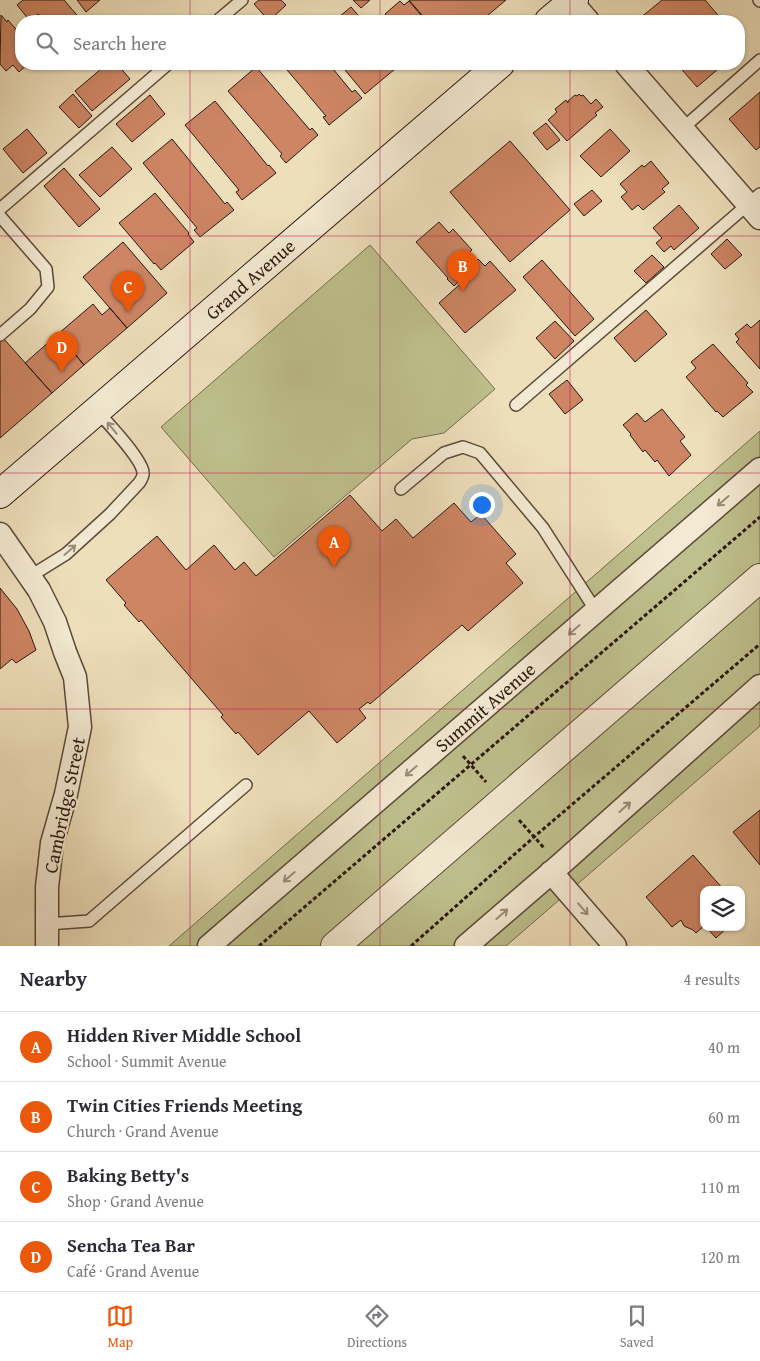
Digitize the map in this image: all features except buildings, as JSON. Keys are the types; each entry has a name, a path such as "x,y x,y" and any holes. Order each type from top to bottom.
{"main road":[{"path":"560,15 576,6"},
{"name":"Grand Avenue","path":"0,494 493,70"},
{"path":"335,946 758,583"}],"street":[{"path":"631,70 682,129 756,206"},
{"name":"Summit Avenue","path":"209,946 760,469"},
{"name":"Cambridge Street","path":"0,534 30,577 55,622 64,652 75,678 80,727 68,786 52,843 46,888 47,935"},
{"path":"466,946 550,864 760,686"},
{"path":"550,864 615,946"}],"lane":[{"path":"224,15 242,0"},
{"path":"682,129 760,60"},
{"path":"0,209 161,70"},
{"path":"516,405 756,206"},
{"path":"0,216 46,269 48,287 30,309 0,335"},
{"path":"30,577 66,554 110,514 143,478 139,462 98,411"},
{"path":"401,489 444,453 464,447 480,453 543,528 596,611"},
{"path":"47,935 89,921 246,785"}],"path":[{"path":"259,946 760,517"},
{"path":"411,946 760,644"},
{"path":"448,739 488,784"},
{"path":"517,818 534,838 550,864"}],"green space":[{"path":"370,245 495,389 444,433 412,439 274,557 161,427"},
{"path":"760,431 760,726 506,946 169,946"}],"place":[{"name":"Twin Cities Friends Meeting","path":"463,291"},
{"name":"Baking Betty's","path":"128,312"},
{"name":"Sencha Tea Bar","path":"62,372"},
{"name":"Hidden River Middle School","path":"334,567"}]}
